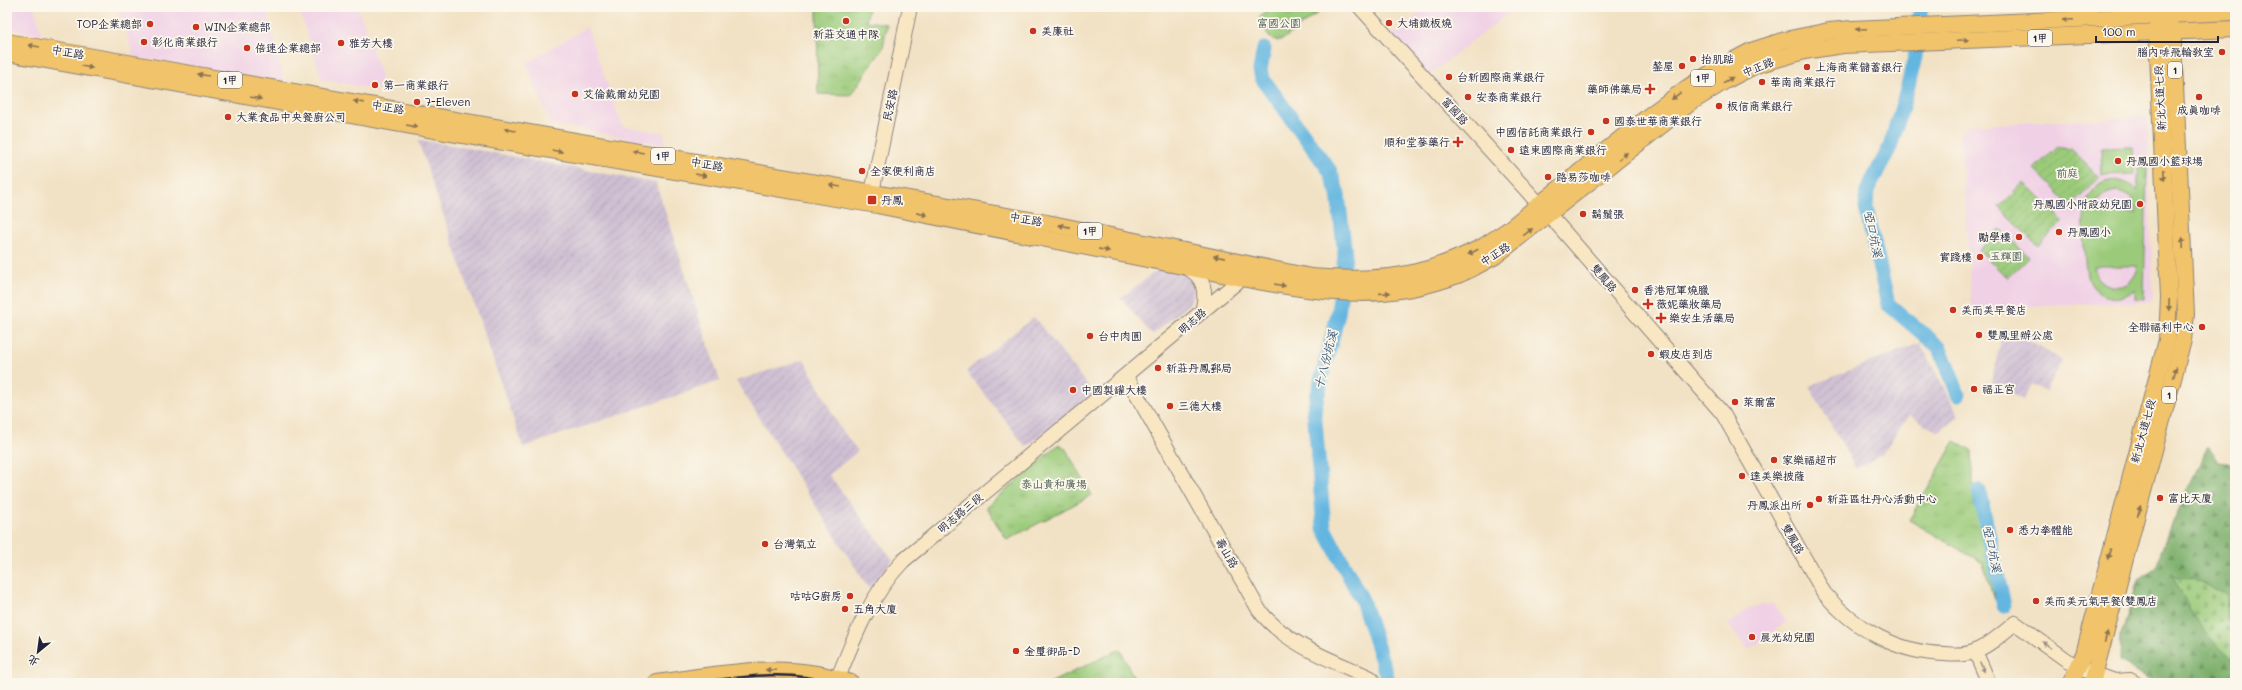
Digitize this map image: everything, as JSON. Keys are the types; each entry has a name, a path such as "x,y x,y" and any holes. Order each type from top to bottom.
{"main road":[{"name":"中正路","path":"7,42 872,198 1241,278 1340,286 1392,293 1425,286 1461,274 1495,256 1544,210 1747,61 1785,40 1828,31 1900,26 2163,11 2235,12"},
{"name":"新北大道七段","path":"2094,679 2176,369 2184,326 2185,273 2173,31 2163,11"},
{"name":"新北大道七段","path":"2071,683 2078,668 2167,340 2169,297 2157,32 2163,11"},
{"name":"中正路","path":"1747,61 1843,45 2235,29"},
{"name":"中正路","path":"7,53 450,132 872,198 1047,223 1257,265 1311,277 1340,286"},
{"path":"657,683 758,670 788,671 841,681"}],"street":[{"name":"民安路","path":"872,198 910,7"},
{"name":"富國路","path":"1360,7 1544,210"},
{"name":"雙鳳路","path":"1544,210 1723,414 1824,593 1838,610 1881,639 1900,646 1936,654 1954,655 1975,651 2015,623 2094,679 2116,682 2130,680 2135,683"},
{"name":"明志路","path":"1126,376 1257,265"},
{"path":"1183,266 1194,272 1201,279 1205,289 1205,299 1202,312"},
{"name":"明志路三段","path":"841,681 870,606 894,571 944,526 1126,376"},
{"name":"壽山路","path":"1126,376 1259,610 1268,622 1281,633 1371,678 1373,683"},
{"path":"1975,651 1989,683"}],"shaded area":[{"path":"7,7 34,7 42,35 7,28"},
{"path":"118,7 266,7 284,81 134,57"},
{"name":"雅芳大樓","path":"298,7 358,7 381,76 378,90 322,79"},
{"path":"1427,7 1516,7 1429,75 1391,36"},
{"name":"艾倫戴爾幼兒園","path":"587,27 622,126 664,133 665,145 551,124 526,63"},
{"name":"丹鳳國小","path":"2147,117 2153,298 2150,302 2043,305 1972,311 1960,133 1968,125"},
{"path":"418,141 434,142 656,183 720,381 523,447"},
{"path":"1161,267 1180,271 1188,276 1194,290 1189,304 1152,335 1121,298"},
{"path":"1034,317 1094,394 1026,447 966,371"},
{"path":"2004,327 2062,360 2045,392 2031,384 2023,400 1991,382"},
{"path":"1920,343 1959,416 1938,432 1909,415 1882,454 1856,469 1809,386"},
{"path":"804,359 839,426 858,451 829,475 893,560 869,589 736,381"},
{"name":"晨光幼兒園","path":"1773,603 1787,621 1748,650 1728,624 1749,608"}],"green space":[{"path":"817,7 869,7 866,21 887,24 883,48 851,95 818,94"},
{"name":"富國公園","path":"1273,7 1322,7 1323,9 1282,40 1278,41 1269,37 1260,18 1261,15"},
{"name":"前庭","path":"2058,146 2071,149 2100,177 2071,206 2034,169"},
{"name":"丹鳳國小籃球場","path":"2133,147 2134,174 2102,175 2101,148"},
{"path":"2138,167 2147,167 2144,299 2135,298 2135,289 2120,297 2106,296 2098,293 2094,289 2088,278 2084,245 2086,205 2095,189 2108,181 2115,180 2123,182 2131,185 2138,191","holes":["2118,191 2131,198 2137,213 2095,212 2095,207 2102,197 2109,193","2094,266 2136,266 2137,267 2132,280 2128,283 2122,286 2110,286 2098,279"]},
{"path":"2024,182 2063,221 2038,246 1999,207"},
{"name":"玉輝園","path":"2000,229 2029,257 2007,278 1979,250"},
{"path":"1955,441 1972,450 1974,502 1992,564 1994,600 1983,563 1909,520"},
{"name":"泰山貴和廣場","path":"1059,444 1065,448 1092,495 1007,540 986,507"},
{"path":"2208,446 2219,462 2235,464 2235,683 2157,683 2120,662 2121,636 2138,580 2155,568 2171,524"},
{"path":"2173,577 2194,579 2227,595 2226,619 2235,622 2235,661 2206,633 2192,612"},
{"path":"1120,649 1136,683 1050,683"}],"waterway":[{"name":"啞口坑溪","path":"1921,7 1915,57 1907,90 1890,147 1867,191 1866,208 1888,304 1940,348 1958,394"},
{"name":"十八份坑溪","path":"1264,49 1260,70 1262,78 1330,171 1338,194 1345,255 1338,314 1314,409 1324,528 1362,600 1389,683"},
{"name":"啞口坑溪","path":"1979,491 2004,606"}],"railway":[{"path":"694,683 746,677 782,675 799,676 834,683"}],"place":[{"name":"新莊交通中隊","path":"846,21"},
{"name":"大埔鐵板燒","path":"1389,23"},
{"name":"TOP企業總部","path":"150,24"},
{"name":"WIN企業總部","path":"196,27"},
{"name":"美廉社","path":"1033,31"},
{"name":"彰化商業銀行","path":"144,42"},
{"name":"雅芳大樓","path":"341,43"},
{"name":"倍速企業總部","path":"247,48"},
{"name":"腦內啡飛輪教室","path":"2222,52"},
{"name":"抬肌踮","path":"1693,59"},
{"name":"鏊屋","path":"1682,66"},
{"name":"上海商業儲蓄銀行","path":"1807,67"},
{"name":"台新國際商業銀行","path":"1449,77"},
{"name":"華南商業銀行","path":"1762,82"},
{"name":"第一商業銀行","path":"375,85"},
{"name":"藥師佛藥局","path":"1650,89"},
{"name":"艾倫戴爾幼兒園","path":"575,94"},
{"name":"安泰商業銀行","path":"1468,97"},
{"name":"成真咖啡","path":"2199,97"},
{"name":"7-Eleven","path":"417,102"},
{"name":"板信商業銀行","path":"1719,106"},
{"name":"大業食品中央餐廚公司","path":"228,117"},
{"name":"國泰世華商業銀行","path":"1606,121"},
{"name":"中國信託商業銀行","path":"1591,132"},
{"name":"順和堂蔘藥行","path":"1458,142"},
{"name":"遠東國際商業銀行","path":"1511,150"},
{"name":"丹鳳國小籃球場","path":"2118,161"},
{"name":"全家便利商店","path":"862,171"},
{"name":"路易莎咖啡","path":"1548,177"},
{"name":"丹鳳","path":"872,200"},
{"name":"丹鳳國小附設幼兒園","path":"2140,204"},
{"name":"鬍鬚張","path":"1583,214"},
{"name":"丹鳳國小","path":"2059,232"},
{"name":"勵學樓","path":"2019,237"},
{"name":"實踐樓","path":"1980,257"},
{"name":"香港冠軍燒臘","path":"1635,290"},
{"name":"薇妮藥妝藥局","path":"1648,304"},
{"name":"美而美早餐店","path":"1953,310"},
{"name":"樂安生活藥局","path":"1661,318"},
{"name":"全聯福利中心","path":"2202,327"},
{"name":"雙鳳里辦公處","path":"1979,335"},
{"name":"台中肉圓","path":"1090,336"},
{"name":"蝦皮店到店","path":"1651,354"},
{"name":"新莊丹鳳郵局","path":"1158,368"},
{"name":"福正宮","path":"1974,389"},
{"name":"中國製罐大樓","path":"1073,390"},
{"name":"萊爾富","path":"1735,402"},
{"name":"三德大樓","path":"1170,406"},
{"name":"家樂福超市","path":"1774,460"},
{"name":"達美樂披薩","path":"1742,476"},
{"name":"富比天廈","path":"2160,498"},
{"name":"新莊區牡丹心活動中心","path":"1819,499"},
{"name":"丹鳳派出所","path":"1810,505"},
{"name":"悉力拳體能","path":"2010,530"},
{"name":"台灣氣立","path":"765,544"},
{"name":"咕咕G廚房","path":"850,596"},
{"name":"美而美元氣早餐(雙鳳店","path":"2036,601"},
{"name":"五角大廈","path":"845,609"},
{"name":"晨光幼兒園","path":"1752,637"},
{"name":"金璽御品-D","path":"1016,651"}]}
